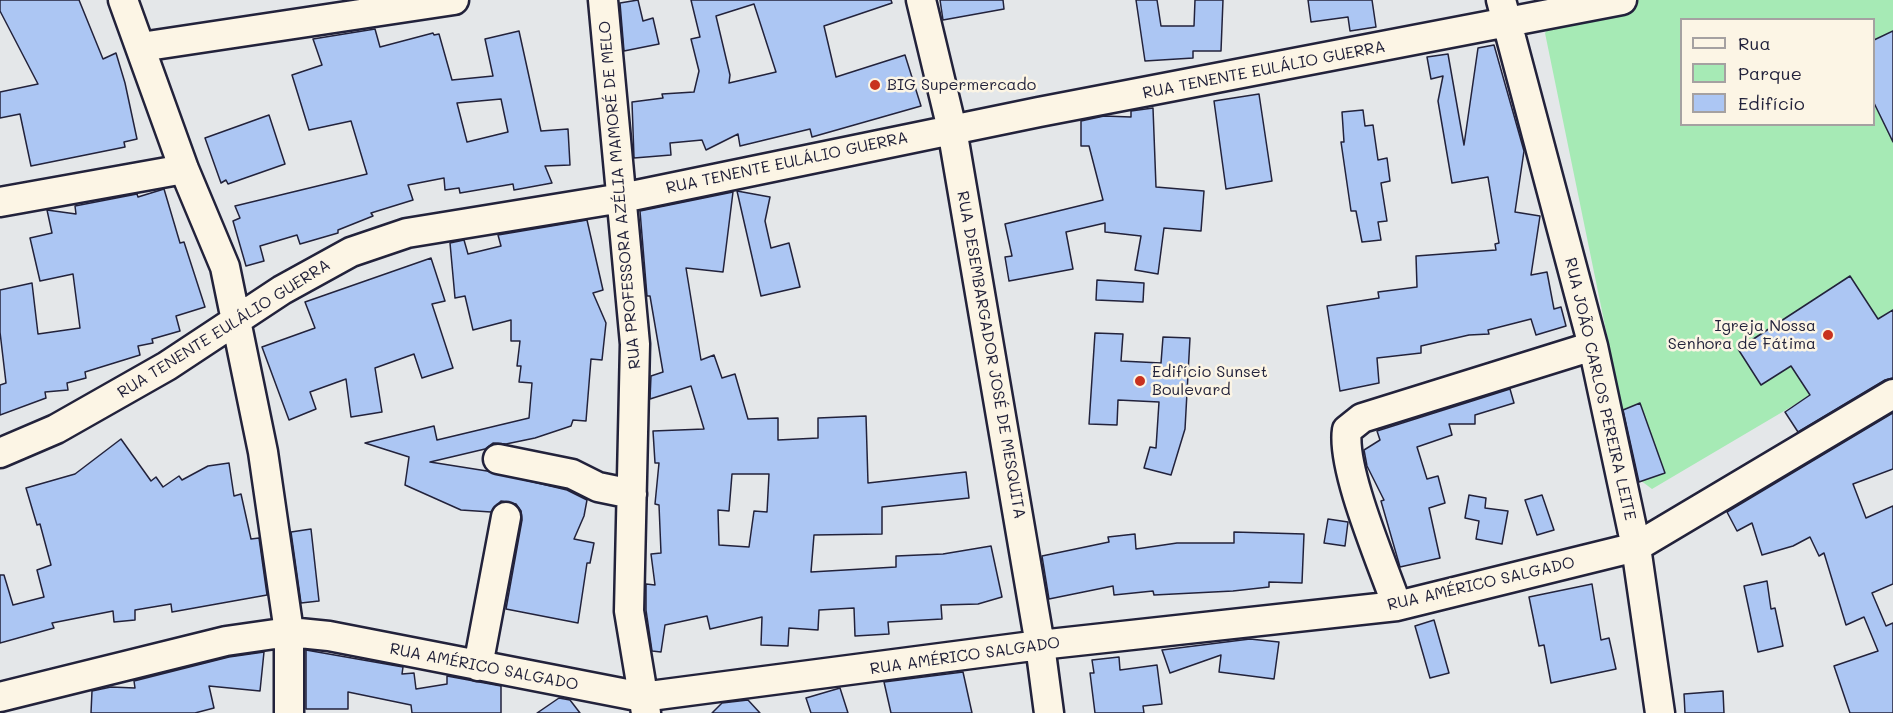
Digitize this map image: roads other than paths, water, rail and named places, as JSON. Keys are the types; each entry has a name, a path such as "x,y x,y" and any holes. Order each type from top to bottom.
{"street":[{"path":"123,0 184,169 225,267 263,452 288,632 289,713"},
{"path":"141,47 454,0"},
{"name":"RUA PROFESSORA AZÉLIA MAMORÉ DE MELO","path":"603,0 636,344 629,611 644,705"},
{"name":"RUA DESEMBARGADOR JOSÉ DE MESQUITA","path":"921,0 952,129 1040,645 1049,713"},
{"name":"RUA TENENTE EULÁLIO GUERRA","path":"0,453 56,429 167,366 282,290 351,252 396,237 622,198 1504,12 1622,0"},
{"name":"RUA JOÃO CARLOS PEREIRA LEITE","path":"1504,12 1593,346 1636,548 1660,713"},
{"path":"0,202 184,169"},
{"path":"1398,606 1351,472 1345,443 1347,430 1362,418 1593,346"},
{"name":"RUA AMÉRICO SALGADO","path":"0,696 226,641 288,632 329,636 478,666 644,705 1040,645 1398,606 1636,548 1893,394"},
{"path":"498,459 572,474 598,487 632,494"},
{"path":"478,666 506,517"}],"place":[{"name":"BIG Supermercado","path":"875,85"},
{"name":"Igreja Nossa Senhora de Fátima","path":"1828,335"},
{"name":"Edifício Sunset Boulevard","path":"1140,381"}]}
